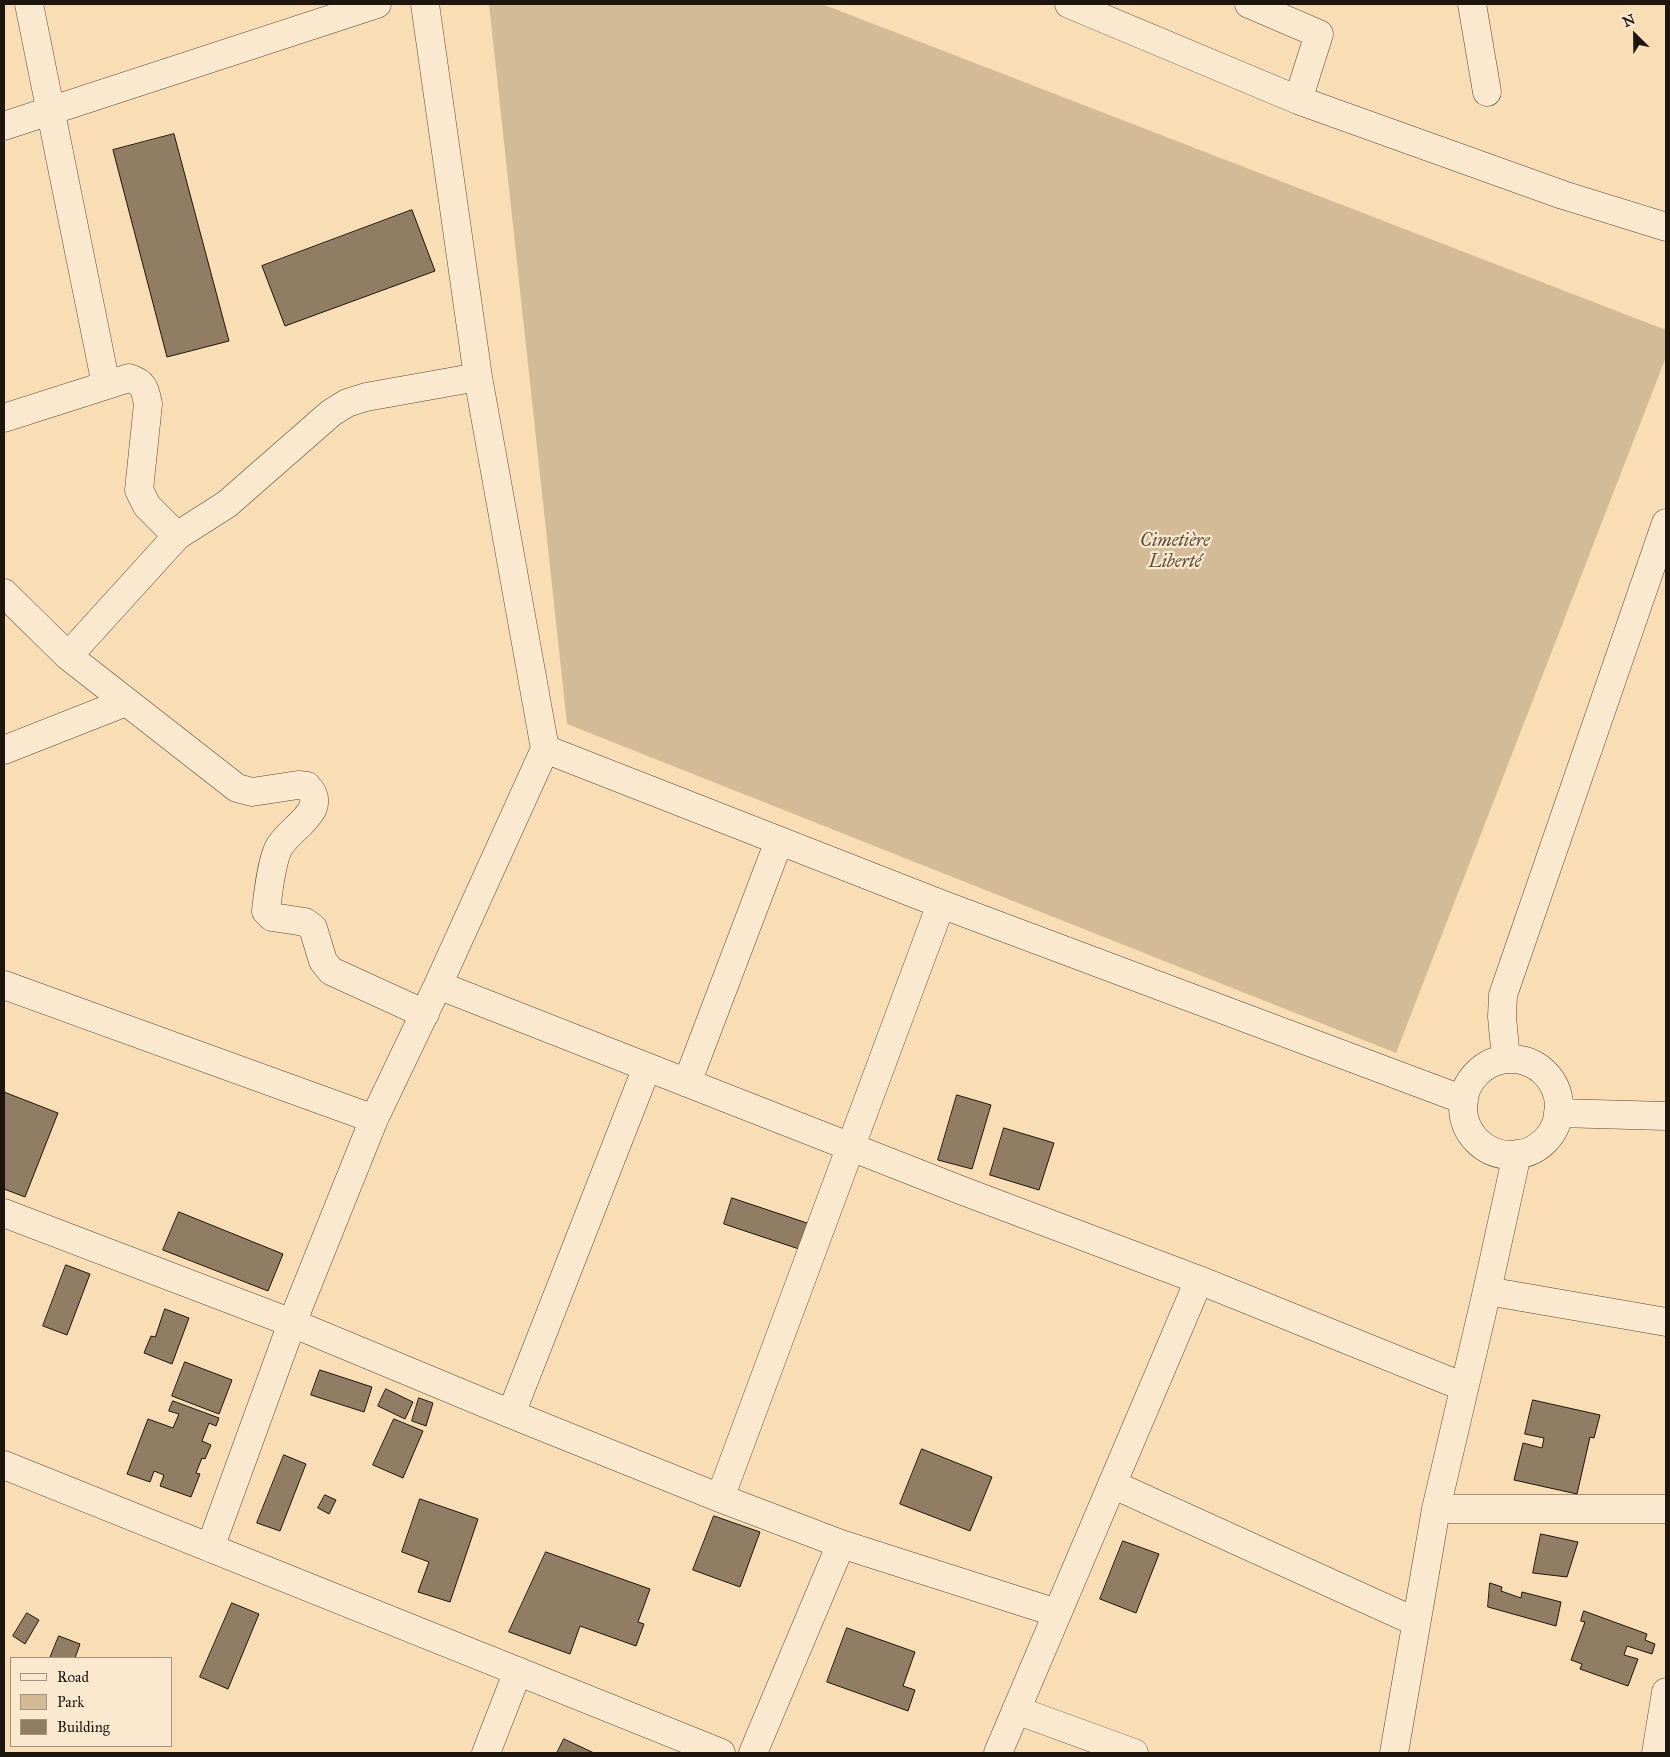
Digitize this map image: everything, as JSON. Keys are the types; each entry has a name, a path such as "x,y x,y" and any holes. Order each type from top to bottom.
{"street":[{"path":"29,4 106,385"},
{"path":"4,126 377,4"},
{"path":"210,1548 292,1323 374,1119 425,1014 544,749 478,377 424,4"},
{"path":"1069,4 1298,100 1563,195 1666,227"},
{"path":"1249,4 1319,34 1298,100"},
{"path":"1472,4 1487,92"},
{"path":"68,656 177,536 227,504 331,413 347,404 366,398 478,377"},
{"path":"4,418 130,378 140,382 146,391 148,404 139,490 147,506 177,536"},
{"path":"1506,1059 1502,1017 1503,995 1666,526"},
{"path":"4,593 68,656 237,788 252,792 298,785 307,786 314,793 315,804 306,818 280,846 275,856 266,911 272,917 305,922 313,928 323,961 331,972 425,1014"},
{"path":"6,744 126,702"},
{"path":"544,749 941,904 1464,1100"},
{"path":"687,1083 779,841"},
{"path":"720,1498 941,904"},
{"path":"4,985 374,1119"},
{"path":"438,985 851,1147 1199,1280 1464,1387"},
{"path":"1506,1059 1530,1063 1541,1069 1550,1078 1556,1089 1559,1101 1555,1126 1549,1136 1540,1145 1529,1151 1517,1154 1504,1154 1492,1151 1481,1144 1472,1135 1466,1124 1463,1112 1467,1088 1474,1077 1483,1068 1494,1062 1506,1059"},
{"path":"511,1414 647,1067"},
{"path":"1558,1114 1666,1116"},
{"path":"1394,1753 1436,1508 1517,1154"},
{"path":"4,1213 292,1323 511,1414 720,1498 841,1544 1057,1613"},
{"path":"998,1753 1199,1280"},
{"path":"1487,1291 1666,1322"},
{"path":"4,1466 722,1753"},
{"path":"1112,1484 1416,1622"},
{"path":"1436,1508 1666,1509"},
{"path":"753,1753 841,1544"},
{"path":"486,1753 518,1671"},
{"path":"1660,1748 1666,1692"},
{"path":"1016,1710 1134,1753"}],"green space":[{"name":"Cimetière Liberté","path":"489,4 822,4 1666,330 1666,357 1396,1053 567,724"}],"building":[{"path":"174,134 229,341 167,357 113,150"},
{"path":"412,210 435,271 285,326 262,266"},
{"path":"4,1092 58,1113 25,1197 4,1189"},
{"path":"957,1095 991,1105 972,1169 938,1160"},
{"path":"1004,1128 1054,1143 1039,1190 990,1175"},
{"path":"732,1198 813,1225 805,1251 724,1224"},
{"path":"179,1212 283,1254 268,1291 163,1250"},
{"path":"66,1265 90,1274 67,1335 43,1326"},
{"path":"165,1309 189,1318 172,1364 144,1353 151,1336 155,1337"},
{"path":"185,1362 232,1380 219,1414 172,1396"},
{"path":"320,1370 372,1387 364,1412 311,1395"},
{"path":"386,1389 413,1402 405,1419 378,1406"},
{"path":"419,1398 433,1403 426,1426 412,1421"},
{"path":"1533,1400 1600,1415 1594,1438 1590,1437 1577,1494 1514,1480 1523,1443 1542,1448 1544,1438 1525,1434"},
{"path":"173,1401 219,1418 216,1426 209,1423 202,1441 211,1445 205,1459 202,1458 196,1473 200,1474 191,1497 160,1486 164,1475 154,1471 150,1482 127,1474 148,1419 173,1428 179,1414 169,1411"},
{"path":"394,1419 423,1431 403,1478 373,1465"},
{"path":"922,1449 992,1477 970,1531 900,1504"},
{"path":"284,1455 306,1464 280,1531 257,1523"},
{"path":"325,1495 336,1500 329,1514 318,1508"},
{"path":"420,1499 478,1519 450,1602 418,1592 429,1562 402,1552"},
{"path":"714,1516 760,1532 740,1587 693,1570"},
{"path":"1541,1534 1578,1542 1567,1577 1533,1573"},
{"path":"1123,1541 1159,1554 1136,1613 1100,1599"},
{"path":"546,1552 650,1589 638,1622 644,1624 636,1646 580,1626 570,1654 509,1632"},
{"path":"1490,1583 1502,1587 1501,1591 1521,1598 1522,1592 1561,1602 1556,1626 1488,1607"},
{"path":"232,1603 259,1614 228,1689 200,1677"},
{"path":"1584,1611 1647,1634 1645,1640 1655,1644 1652,1654 1627,1646 1624,1655 1638,1659 1628,1686 1580,1669 1582,1664 1571,1660 1585,1622 1581,1621"},
{"path":"27,1613 39,1620 25,1644 13,1636"},
{"path":"847,1628 915,1652 903,1686 915,1690 908,1711 827,1682"},
{"path":"59,1636 80,1644 75,1657 50,1657"},
{"path":"564,1739 594,1753 557,1753"}]}
